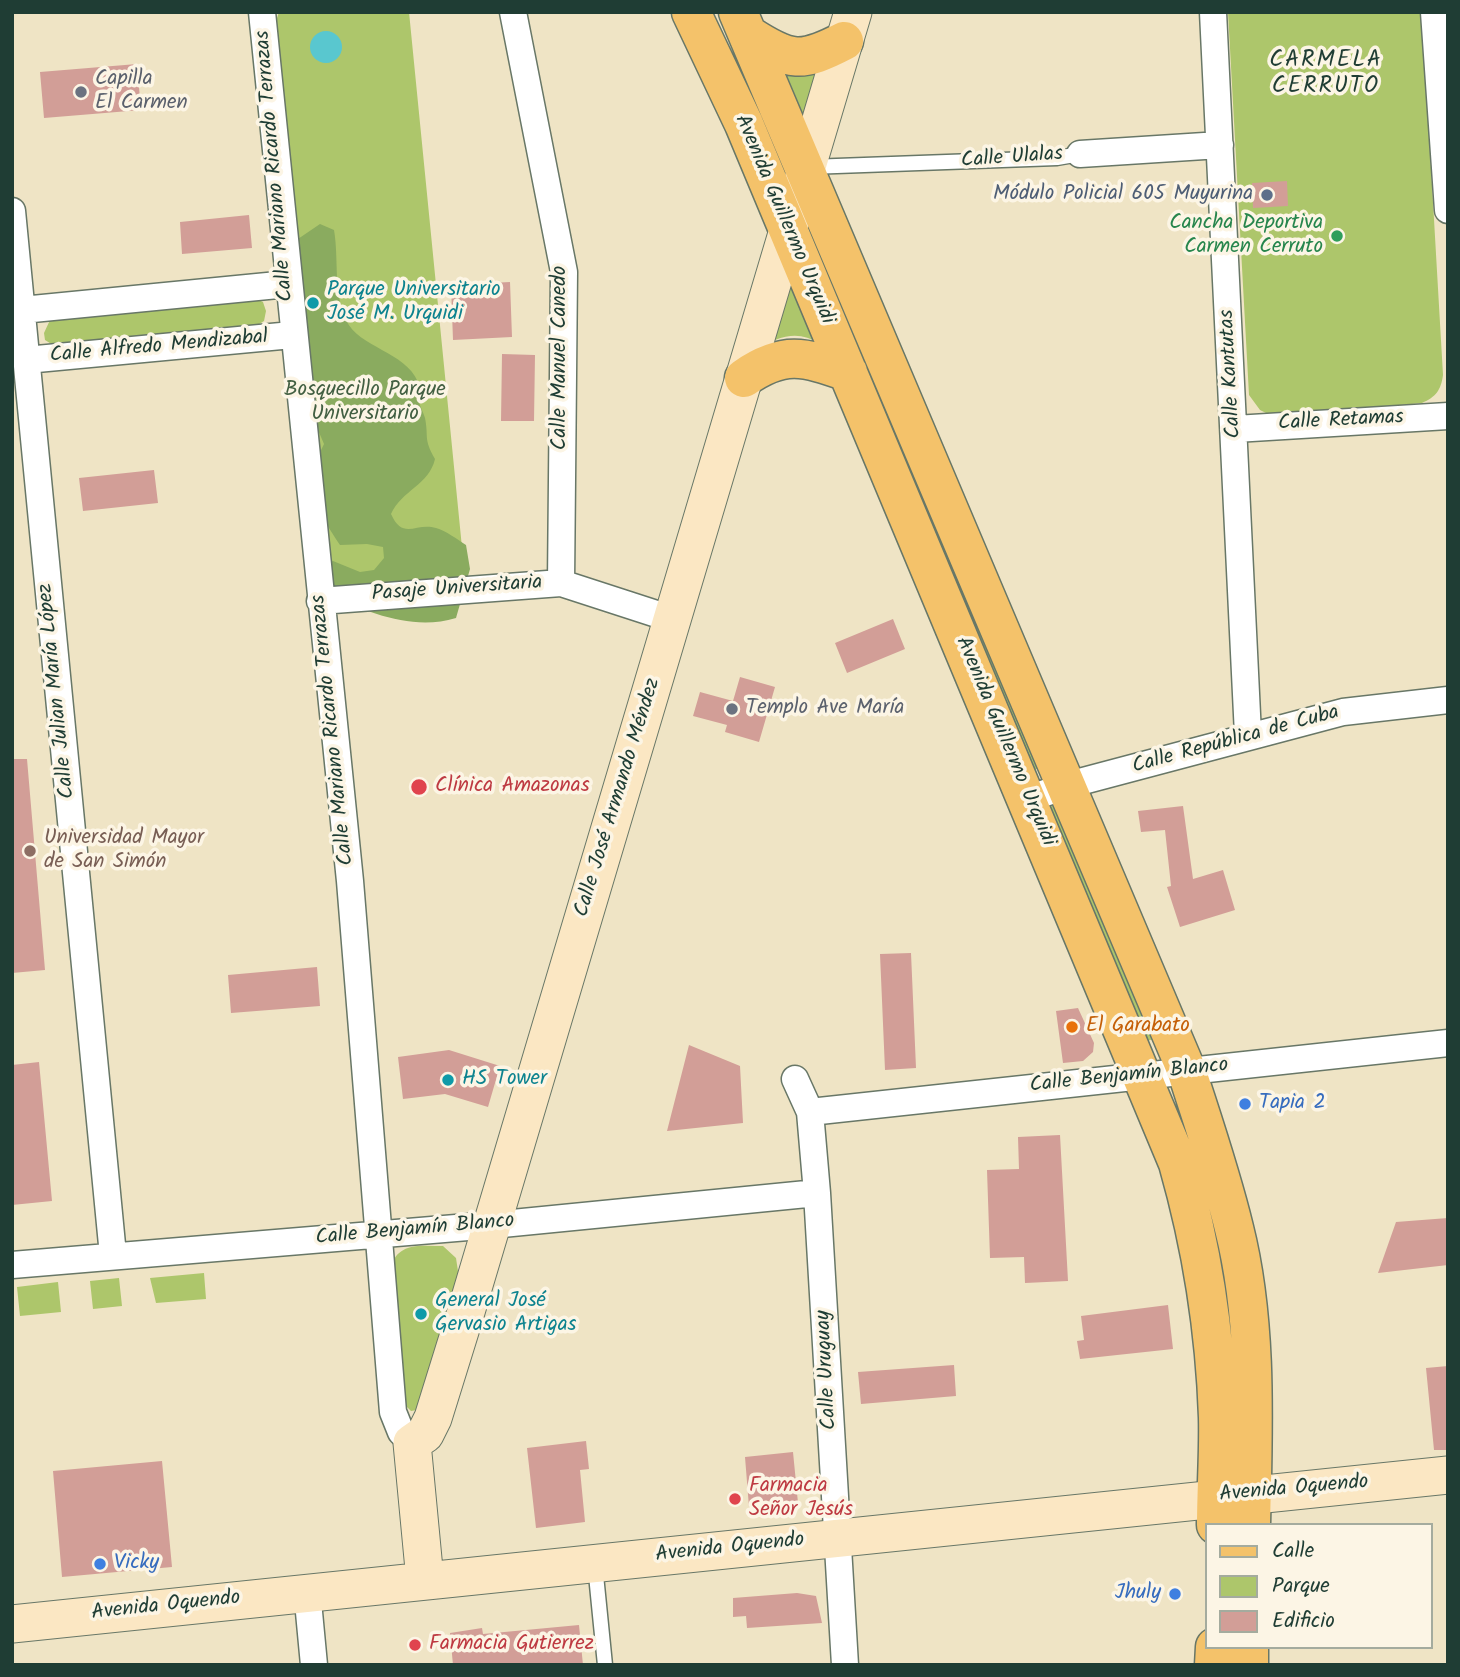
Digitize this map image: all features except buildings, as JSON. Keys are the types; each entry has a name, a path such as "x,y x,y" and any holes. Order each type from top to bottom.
{"main road":[{"name":"Avenida Guillermo Urquidi","path":"691,12 744,124 1144,1075 1178,1163 1196,1226 1209,1295 1218,1420 1234,1510"},
{"name":"Avenida Guillermo Urquidi","path":"744,24 1186,1069 1235,1229 1244,1289 1253,1428 1234,1510"},
{"path":"744,24 776,53 794,59 816,56 849,27"},
{"path":"744,378 765,363 789,357 809,358 848,372"}],"street":[{"name":"Calle Mariano Ricardo Terrazas","path":"262,12 292,335 350,881 393,1412 401,1432 412,1443"},
{"name":"Calle Manuel Canedo","path":"513,12 564,272 561,583"},
{"name":"Calle Kantutas","path":"1213,12 1248,735"},
{"path":"1434,12 1448,210"},
{"name":"Calle José Armando Méndez","path":"412,1443 425,1434 433,1418 849,27"},
{"name":"Calle Ulalas","path":"1080,154 1220,145"},
{"name":"Calle Julian María López","path":"12,211 22,310 21,352 113,1255"},
{"path":"22,310 288,284"},
{"name":"Calle Alfredo Mendizabal","path":"21,352 292,335"},
{"name":"Calle Retamas","path":"1235,429 1448,416"},
{"name":"Pasaje Universitaria","path":"320,601 561,583 672,620"},
{"name":"Calle República de Cuba","path":"1028,799 1068,785 1248,735 1343,712 1448,700"},
{"name":"Calle Benjamín Blanco","path":"810,1112 1186,1069 1448,1043"},
{"name":"Calle Uruguay","path":"795,1079 810,1112 817,1193 845,1665"},
{"name":"Calle Benjamín Blanco","path":"12,1265 492,1225 817,1193"},
{"path":"412,1443 425,1580"},
{"name":"Avenida Oquendo","path":"12,1624 307,1591 838,1538 1234,1510 1448,1475"},
{"path":"307,1591 314,1665"}],"lane":[{"name":"Calle Ulalas","path":"805,167 849,168 1080,154"},
{"path":"595,1563 605,1665"}],"green space":[{"path":"279,12 409,12 465,578 326,573 276,21"},
{"path":"1228,12 1422,12 1443,375 1437,392 1427,401 1274,417 1260,410 1249,395"},
{"path":"821,67 802,130 778,70"},
{"name":"Bosquecillo Parque Universitario","path":"320,224 334,230 339,298 346,320 361,337 403,363 419,384 419,401 425,418 428,442 435,459 427,475 391,514 400,527 436,528 466,545 470,569 456,618 407,621 375,614 329,595 325,564 333,561 360,572 374,570 384,558 383,547 367,544 340,545 320,512 311,484 313,467 324,444 304,397 295,241"},
{"path":"814,228 1041,767 1032,771 805,232"},
{"path":"793,276 821,344 799,336 775,340"},
{"path":"254,298 263,302 266,311 264,321 256,326 53,345 45,340 44,333 50,320"},
{"path":"1056,804 1153,1039 1145,1042 1048,808"},
{"path":"443,1246 456,1258 459,1278 417,1410 411,1411 403,1403 392,1264 400,1252 406,1249"},
{"path":"204,1273 206,1299 156,1303 150,1278"},
{"path":"119,1278 122,1306 93,1309 90,1281"},
{"path":"58,1282 61,1312 20,1316 17,1287"}],"water":[{"path":"326,31 338,35 342,47 338,59 326,63 314,59 310,47 314,35"}],"place":[{"name":"Capilla El Carmen","path":"81,92"},
{"name":"Módulo Policial 605 Muyurina","path":"1267,195"},
{"name":"Cancha Deportiva Carmen Cerruto","path":"1337,236"},
{"name":"Parque Universitario José M. Urquidi","path":"313,303"},
{"name":"Templo Ave María","path":"732,709"},
{"name":"Clínica Amazonas","path":"419,787"},
{"name":"Universidad Mayor de San Simón","path":"30,851"},
{"name":"El Garabato","path":"1072,1027"},
{"name":"HS Tower","path":"448,1080"},
{"name":"Tapia 2","path":"1245,1104"},
{"name":"General José Gervasio Artigas","path":"421,1314"},
{"name":"Farmacia Señor Jesús","path":"735,1499"},
{"name":"Vicky","path":"100,1564"},
{"name":"Jhuly","path":"1175,1594"},
{"name":"Farmacia Gutierrez","path":"415,1645"}],"district":[{"name":"CARMELA CERRUTO","path":"1326,75"}]}
